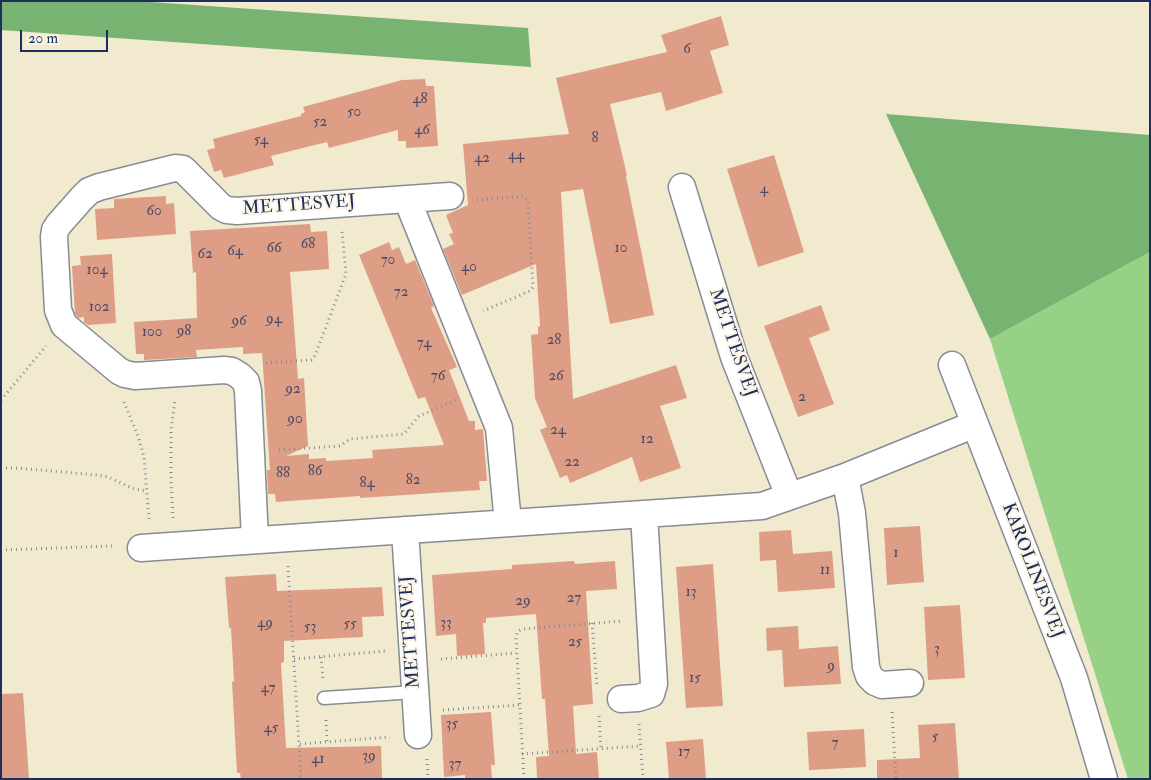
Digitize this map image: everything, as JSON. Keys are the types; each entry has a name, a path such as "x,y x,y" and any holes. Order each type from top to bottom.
{"street":[{"name":"METTESVEJ","path":"64,325 58,310 55,230 89,191 99,187 175,168 183,169 221,207 237,211 450,196"},
{"name":"METTESVEJ","path":"682,187 734,357 789,496"},
{"path":"407,199 499,428 508,523"},
{"path":"64,325 125,374 135,376 224,370 232,371 246,382 255,540"},
{"name":"KAROLINESVEJ","path":"952,365 1074,678 1104,779"},
{"path":"156,548 762,506 845,477 975,424"},
{"path":"845,477 852,513 866,667 869,676 875,682 882,685 900,684"},
{"path":"629,699 651,694 654,684 644,514"},
{"name":"METTESVEJ","path":"405,530 416,713"}],"lane":[{"path":"324,698 416,713"}],"path":[{"path":"450,196 456,202 523,196 526,198 528,200 533,277 533,287 530,291 457,322"},
{"path":"240,376 254,364 311,360 314,358 346,274 340,204"},
{"path":"1,400 64,325"},
{"path":"156,548 171,482 171,430 175,399 175,373"},
{"path":"125,374 124,400 144,456 156,548"},
{"path":"251,452 340,446 350,439 404,434 422,415 484,388"},
{"path":"1,468 55,470 97,475 108,477 134,489 148,491"},
{"path":"286,538 301,779"},
{"path":"1,550 127,545 156,548"},
{"path":"524,779 516,653 518,632 524,629 650,619"},
{"path":"294,659 516,653"},
{"path":"896,779 900,684"},
{"path":"629,699 641,746 643,779"},
{"path":"300,744 416,713 520,705"},
{"path":"416,713 426,739 428,779"},
{"path":"522,754 641,746"}],"green space":[{"path":"1,1 136,1 528,28 531,67 1,30"},
{"path":"886,114 1150,135 1150,252 990,339"},
{"path":"1150,252 1150,779 1128,779 990,339"}],"building":[{"path":"721,16 729,45 710,51 723,93 666,111 661,92 610,104 627,175 654,315 610,324 583,189 561,192 573,399 676,365 687,398 660,406 681,468 640,482 632,457 570,483 567,475 560,478 540,430 547,427 535,398 531,335 538,334 538,327 540,326 536,264 462,295 443,249 454,244 449,234 453,233 446,215 468,205 463,144 569,134 556,78 667,52 661,35"},
{"path":"425,79 426,86 434,86 438,146 406,148 406,141 398,141 398,130 329,148 327,142 271,156 274,165 224,178 221,170 214,172 207,150 215,148 213,139 301,116 305,112 303,107 402,80"},
{"path":"774,155 804,252 758,267 727,169"},
{"path":"166,196 166,204 174,203 176,234 97,240 95,209 114,208 114,199"},
{"path":"310,224 311,232 327,231 329,269 290,272 298,379 304,378 308,446 286,456 309,454 309,459 326,458 326,461 373,458 372,450 444,445 425,397 418,399 359,255 389,242 392,250 399,247 406,264 415,260 434,306 431,308 457,367 449,370 469,421 475,421 475,430 483,429 487,481 479,481 480,490 276,502 275,494 268,494 267,470 270,470 262,353 243,354 243,347 196,350 197,357 144,360 144,354 136,354 134,322 197,318 196,272 193,273 190,231"},
{"path":"112,254 116,323 88,325 84,322 84,317 78,318 75,313 72,266 81,265 80,256"},
{"path":"821,305 830,330 809,338 834,404 798,417 764,326"},
{"path":"920,526 924,582 887,585 884,528"},
{"path":"791,530 793,554 832,551 835,588 778,592 776,560 760,561 759,532"},
{"path":"574,561 575,564 615,561 617,589 586,591 593,704 573,706 576,754 597,752 599,779 537,779 536,757 549,756 545,699 542,699 536,614 486,618 486,623 483,623 485,654 457,656 456,634 436,636 432,575 512,569 512,565"},
{"path":"713,564 723,706 686,708 676,567"},
{"path":"276,574 277,591 382,587 384,616 362,617 363,637 284,641 284,662 281,663 286,748 381,746 382,779 241,779 240,773 237,773 231,628 229,628 225,577"},
{"path":"960,605 965,678 928,680 924,607"},
{"path":"798,626 799,649 838,646 841,684 784,687 782,650 767,651 766,628"},
{"path":"23,693 29,779 1,779 1,694"},
{"path":"491,712 495,765 491,765 492,779 465,779 465,775 444,777 441,715"},
{"path":"955,723 959,779 877,779 877,760 920,758 918,725"},
{"path":"864,729 866,767 809,770 807,732"},
{"path":"703,739 706,779 669,779 666,742"}]}
